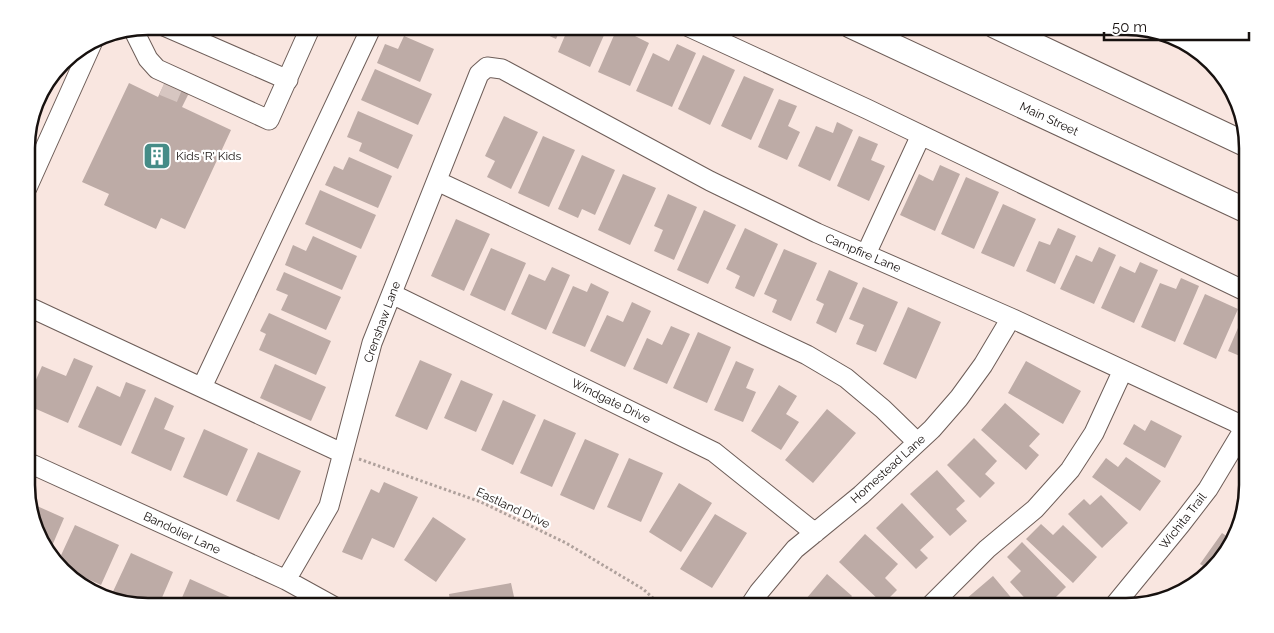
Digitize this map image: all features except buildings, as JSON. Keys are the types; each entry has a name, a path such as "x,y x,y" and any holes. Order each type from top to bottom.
{"main road":[{"name":"Main Street","path":"870,35 1239,207"},
{"path":"1014,35 1239,141"}],"street":[{"path":"185,35 288,80"},
{"path":"187,96 264,132 307,35"},
{"path":"202,386 368,35"},
{"path":"707,35 867,109 1239,288"},
{"path":"136,36 142,49 157,69 269,120"},
{"path":"142,49 140,65 145,77 163,86"},
{"path":"35,169 83,56"},
{"name":"Crenshaw Lane","path":"286,580 329,506 372,343 479,74 487,67"},
{"name":"Campfire Lane","path":"487,67 502,69 710,181 817,233 1011,318 1239,425"},
{"path":"866,254 921,135"},
{"path":"437,181 807,356 846,378 918,442"},
{"name":"Windgate Drive","path":"392,294 714,452 814,534"},
{"path":"35,310 342,453"},
{"name":"Homestead Lane","path":"755,598 795,549 861,494 932,429 959,398 983,365 1011,318"},
{"path":"937,598 987,549 1035,509 1070,470 1094,433 1123,370"},
{"name":"Wichita Trail","path":"1120,598 1208,489 1239,437"},
{"name":"Bandolier Lane","path":"35,466 286,580 319,598"}],"path":[{"name":"Eastland Drive","path":"342,453 481,502 566,543 643,589 653,598"}],"tunnel":[{"path":"163,86 187,96"}],"place":[{"name":"Kids 'R' Kids","path":"157,156"}]}
